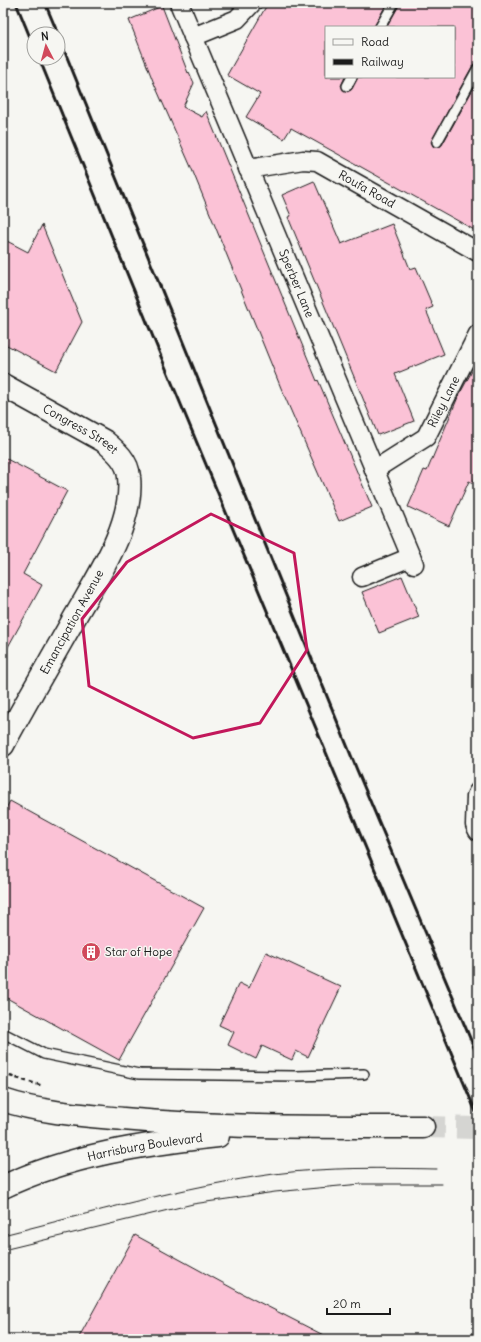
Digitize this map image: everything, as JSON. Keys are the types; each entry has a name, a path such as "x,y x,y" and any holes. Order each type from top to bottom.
{"main road":[{"name":"Congress Street","path":"3,385 104,441 116,450 124,462 129,476 129,495"},
{"name":"Emancipation Avenue","path":"3,743 115,546 129,495"},
{"name":"Harrisburg Boulevard","path":"3,1100 57,1113 163,1123 291,1127 423,1127"},
{"name":"Harrisburg Boulevard","path":"3,1187 25,1176 86,1156 178,1140 291,1127"}],"street":[{"name":"Sperber Lane","path":"179,3 412,561 362,577"},
{"path":"193,37 237,19 252,3"},
{"name":"Roufa Road","path":"248,169 303,160 317,161 478,252"},
{"name":"Riley Lane","path":"374,470 426,437 478,334"},
{"path":"478,792 476,796 475,825 478,831"}],"lane":[{"path":"381,26 394,3"},
{"path":"437,142 478,68"},
{"path":"347,86 351,78"},
{"path":"3,1034 44,1054 139,1074 296,1076 364,1074"}],"highlighted area":[{"path":"211,514 294,553 307,650 260,723 193,738 89,686 82,619 127,562"}],"building":[{"path":"268,3 387,3 375,26 325,26 325,78 345,78 341,86 347,92 352,89 358,78 455,78 455,26 388,26 400,3 478,3 478,62 473,65 431,142 434,147 442,145 478,80 478,232 291,128 284,139 246,117 260,94 227,75"},
{"path":"162,6 188,73 189,72 194,83 183,107 202,117 206,111 317,381 318,380 372,507 339,521 281,388 129,20"},
{"path":"314,181 341,244 392,224 410,269 416,267 433,307 426,310 444,354 395,374 414,421 378,435 288,217 291,216 282,195"},
{"path":"42,225 82,322 56,371 3,343 3,239 28,252"},
{"path":"478,360 478,470 473,483 469,481 449,526 408,507 424,470 427,471 458,397"},
{"path":"3,457 67,491 23,574 42,585 3,656"},
{"path":"402,576 419,617 379,633 362,592"},
{"name":"Star of Hope","path":"10,801 204,908 119,1060 3,996 3,814"},
{"path":"266,952 341,987 308,1057 296,1051 292,1060 262,1046 256,1059 228,1045 234,1032 219,1025 239,983 249,988"},
{"path":"135,1235 243,1294 331,1339 78,1339"}],"tunnel":[{"path":"423,1127 478,1128"}],"tram line":[{"path":"3,1235 104,1209 240,1179 274,1174 335,1169 437,1169"},
{"path":"3,1250 193,1204 275,1192 361,1184 441,1184"}],"railway":[{"path":"16,3 26,27"},
{"path":"45,3 55,26"},
{"path":"66,55 357,770 478,1057"},
{"path":"42,66 162,359 478,1117"}],"place":[{"name":"Star of Hope","path":"91,952"}]}
